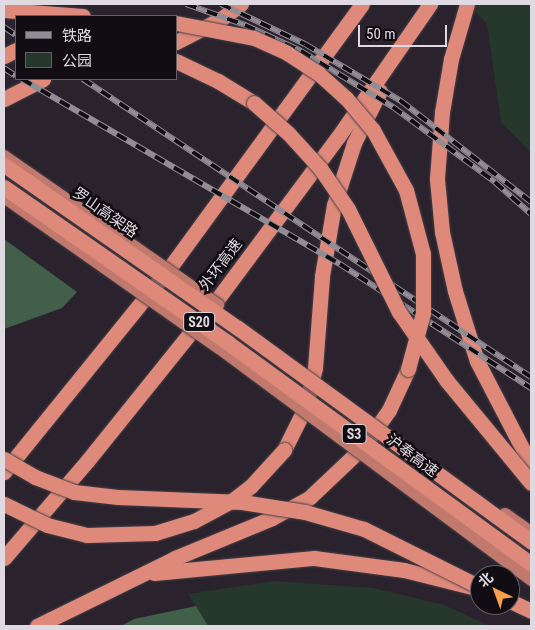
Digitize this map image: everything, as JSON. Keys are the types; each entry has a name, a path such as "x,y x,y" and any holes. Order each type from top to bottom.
{"highway":[{"path":"178,41 220,19 241,4"},
{"path":"4,472 171,266 362,4"},
{"name":"外环高速","path":"4,558 100,446 216,301 381,75 430,4"},
{"path":"467,4 449,66 439,140 442,232 455,291 477,361 531,465"},
{"path":"4,10 64,15"},
{"path":"37,626 150,573 175,558 291,509 325,485 346,466 377,430 408,369 422,313 422,254 406,190 374,130 332,85 287,53 254,38 178,23"},
{"path":"178,62 218,80 254,103 288,132 320,168 348,209 399,312 446,381 531,483"},
{"path":"4,504 47,525 87,535 155,533 194,521 233,500 256,481 284,450 304,408 315,368 322,276 334,205 354,143 380,92 381,75"},
{"path":"4,99 40,80"},
{"name":"罗山高架路","path":"4,164 186,290"},
{"name":"沪奉高速","path":"4,187 175,305 531,564"},
{"name":"沪奉高速","path":"186,290 531,542"},
{"path":"4,459 34,477 74,492 118,497 242,502 305,512 364,529 470,583"},
{"path":"150,573 223,564 314,558 404,570 470,586"}],"main road":[{"path":"4,156 242,322 531,532"},
{"path":"4,197 227,354 531,580"}],"green space":[{"path":"468,4 531,4 531,153 501,122 487,24"},
{"path":"4,239 77,292 62,308 4,329"},
{"path":"274,581 373,588 444,605 490,626 208,626 188,594"},
{"path":"196,606 208,626 121,626 134,619"}],"railway":[{"path":"186,4 245,25 301,51 393,107 495,182 531,214"},
{"path":"221,4 305,44 401,101 531,202"},
{"path":"4,27 15,34"},
{"path":"4,68 15,75"},
{"path":"24,80 340,264 531,388"},
{"path":"85,80 531,377"}]}
